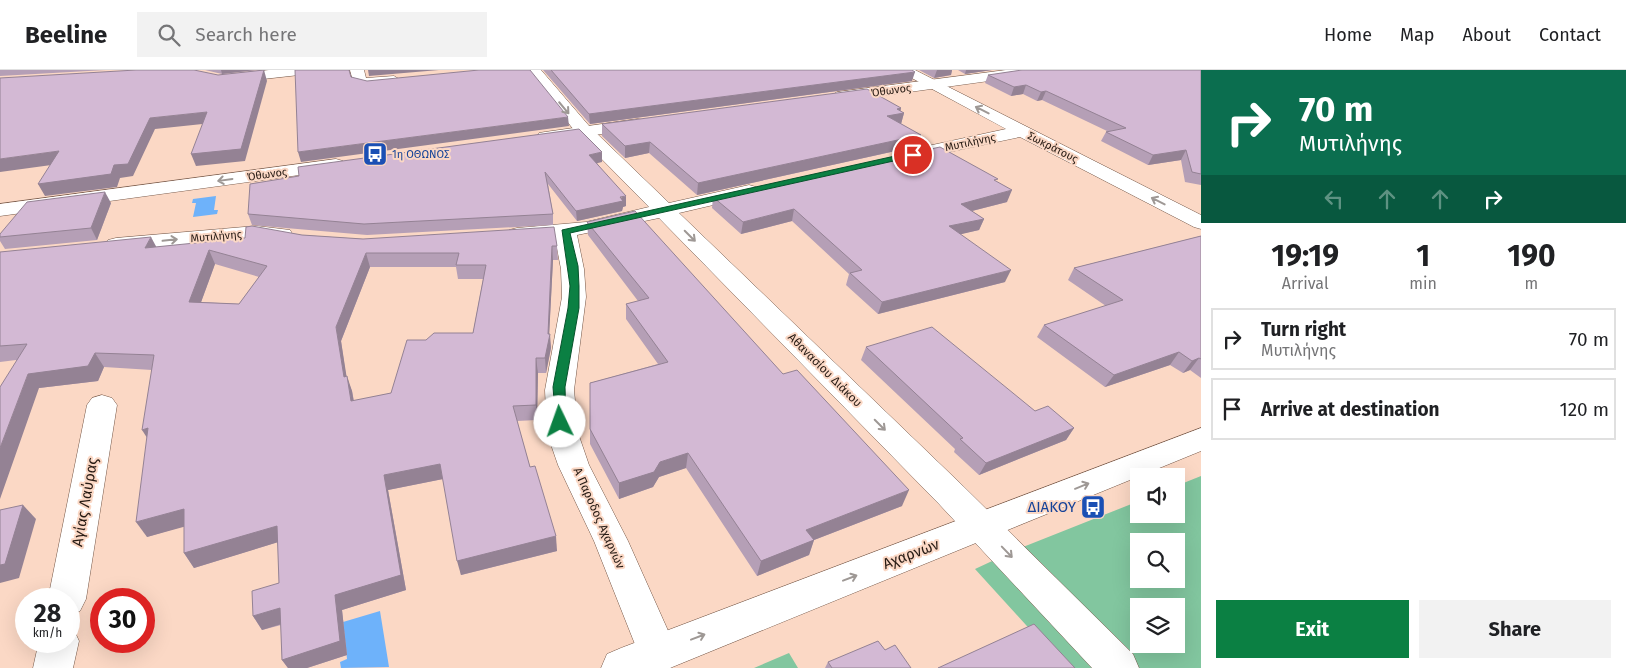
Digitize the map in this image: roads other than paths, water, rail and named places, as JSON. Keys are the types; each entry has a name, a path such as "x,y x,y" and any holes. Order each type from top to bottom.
{"street":[{"path":"210,77 233,79 308,70"},
{"path":"357,70 362,83 407,80"},
{"name":"Αθανασίου Διάκου","path":"533,70 584,131 981,526 1119,668"},
{"name":"Σωκράτους","path":"904,70 1201,224"},
{"name":"Όθωνος","path":"816,100 1039,70"},
{"path":"525,139 652,122"},
{"name":"Μυτιλήνης","path":"888,160 1022,131"},
{"name":"Όθωνος","path":"0,210 357,162"},
{"path":"497,237 565,232 771,186"},
{"name":"Μυτιλήνης","path":"97,247 257,232 297,238"},
{"name":"Α Παροδος Αχαρνών","path":"565,232 573,266 574,286 573,308 559,387 560,422 568,448 658,653"},
{"name":"Αγίας Λαύρας","path":"69,588 102,405"},
{"name":"Αχαρνών","path":"620,668 1201,439"},
{"path":"54,668 57,653"}],"water":[{"path":"216,196 214,210 218,210 217,214 193,217 196,203 192,203 193,199"},
{"path":"380,611 389,667 341,668 340,662 347,659 343,622"}],"place":[{"name":"1η ΟΘΩΝΟΣ","path":"375,154"},
{"name":"ΔΙΑΚΟΥ","path":"1093,507"}]}
